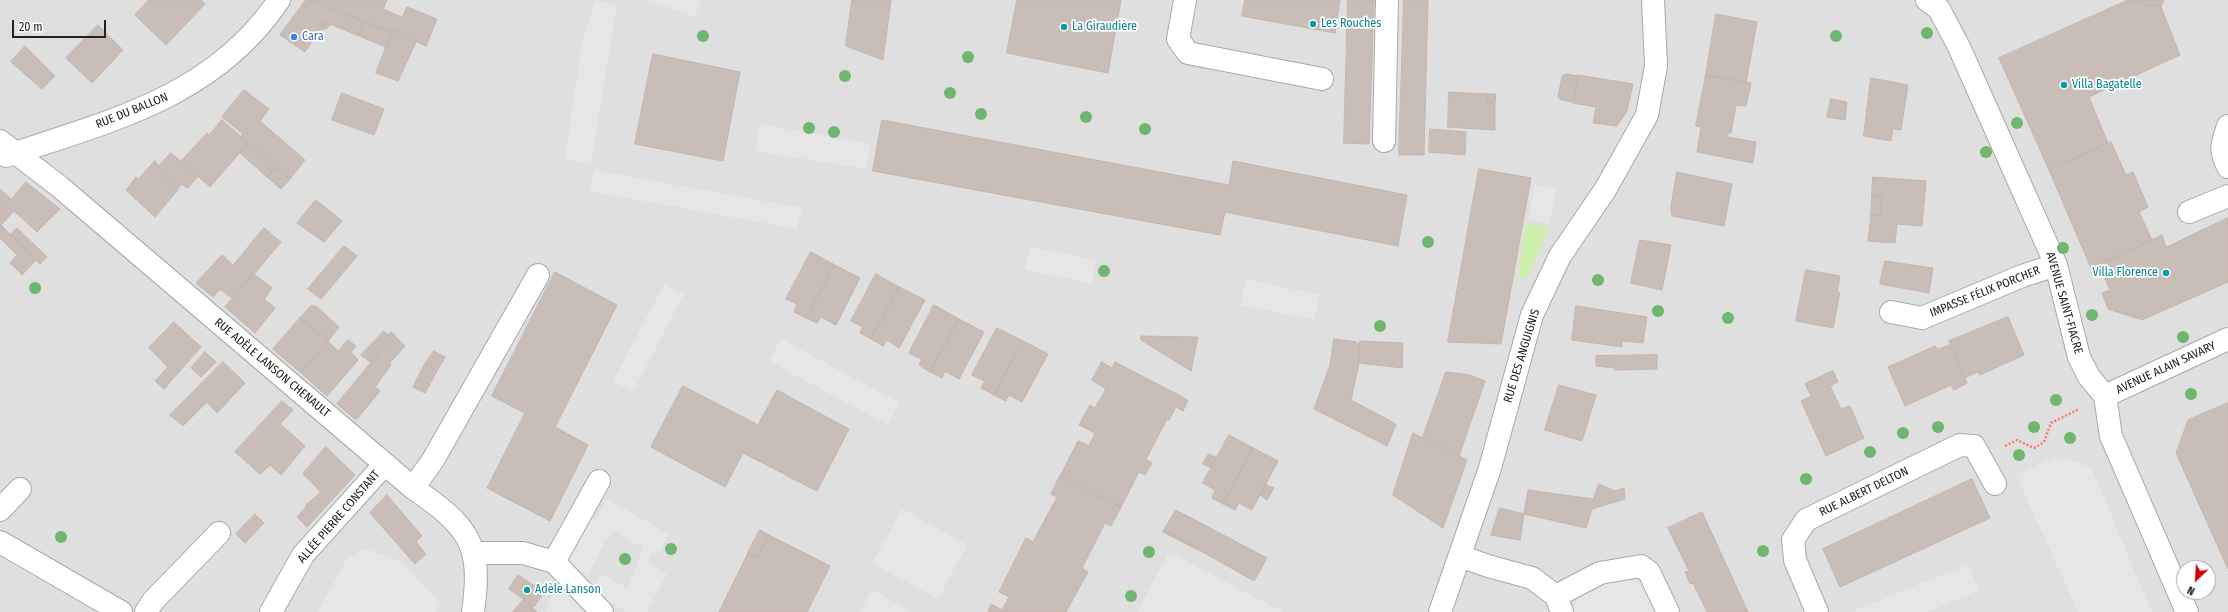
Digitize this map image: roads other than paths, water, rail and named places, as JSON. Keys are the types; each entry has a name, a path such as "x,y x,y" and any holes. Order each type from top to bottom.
{"street":[{"name":"RUE DU BALLON","path":"5,151 150,106 194,84 234,53 266,21 280,0"},
{"path":"1185,0 1178,39 1188,53 1322,79"},
{"path":"1384,141 1387,0"},
{"name":"RUE DES ANGUIGNIS","path":"1440,612 1490,468 1532,315 1560,256 1605,190 1647,115 1656,66 1653,0"},
{"name":"AVENUE SAINT-FIACRE","path":"1927,0 1939,9 1959,47 2056,265 2079,357 2089,377 2105,396"},
{"path":"2228,126 2221,147 2222,155 2228,167"},
{"name":"RUE ADÈLE LANSON CHENAULT","path":"5,151 60,187 413,488 447,512 464,531 474,553 477,585 474,612"},
{"path":"2189,212 2228,196"},
{"name":"IMPASSE FÉLIX PORCHER","path":"1891,312 1922,318 2022,276 2056,265"},
{"path":"413,488 433,460 538,275"},
{"name":"AVENUE ALAIN SAVARY","path":"2105,396 2228,339"},
{"path":"2105,396 2111,436 2188,612"},
{"name":"RUE ALBERT DELTON","path":"1817,612 1795,560 1793,540 1806,520 1960,445 1974,446 1995,484"},
{"name":"ALLÉE PIERRE CONSTANT","path":"271,612 303,555 385,464"},
{"path":"554,562 599,481"},
{"path":"0,510 20,489"},
{"path":"146,612 153,601 219,533"},
{"path":"0,542 120,612"},
{"path":"474,553 523,553 554,562 602,612"},
{"path":"1460,556 1488,566 1532,578 1559,604 1600,573 1641,566 1649,572 1668,612"}],"place":[{"name":"Les Rouches","path":"1313,24"},
{"name":"La Giraudière","path":"1064,27"},
{"name":"Cara","path":"294,37"},
{"name":"Villa Bagatelle","path":"2064,85"},
{"name":"Villa Florence","path":"2166,273"},
{"name":"Adèle Lanson","path":"527,590"}]}
